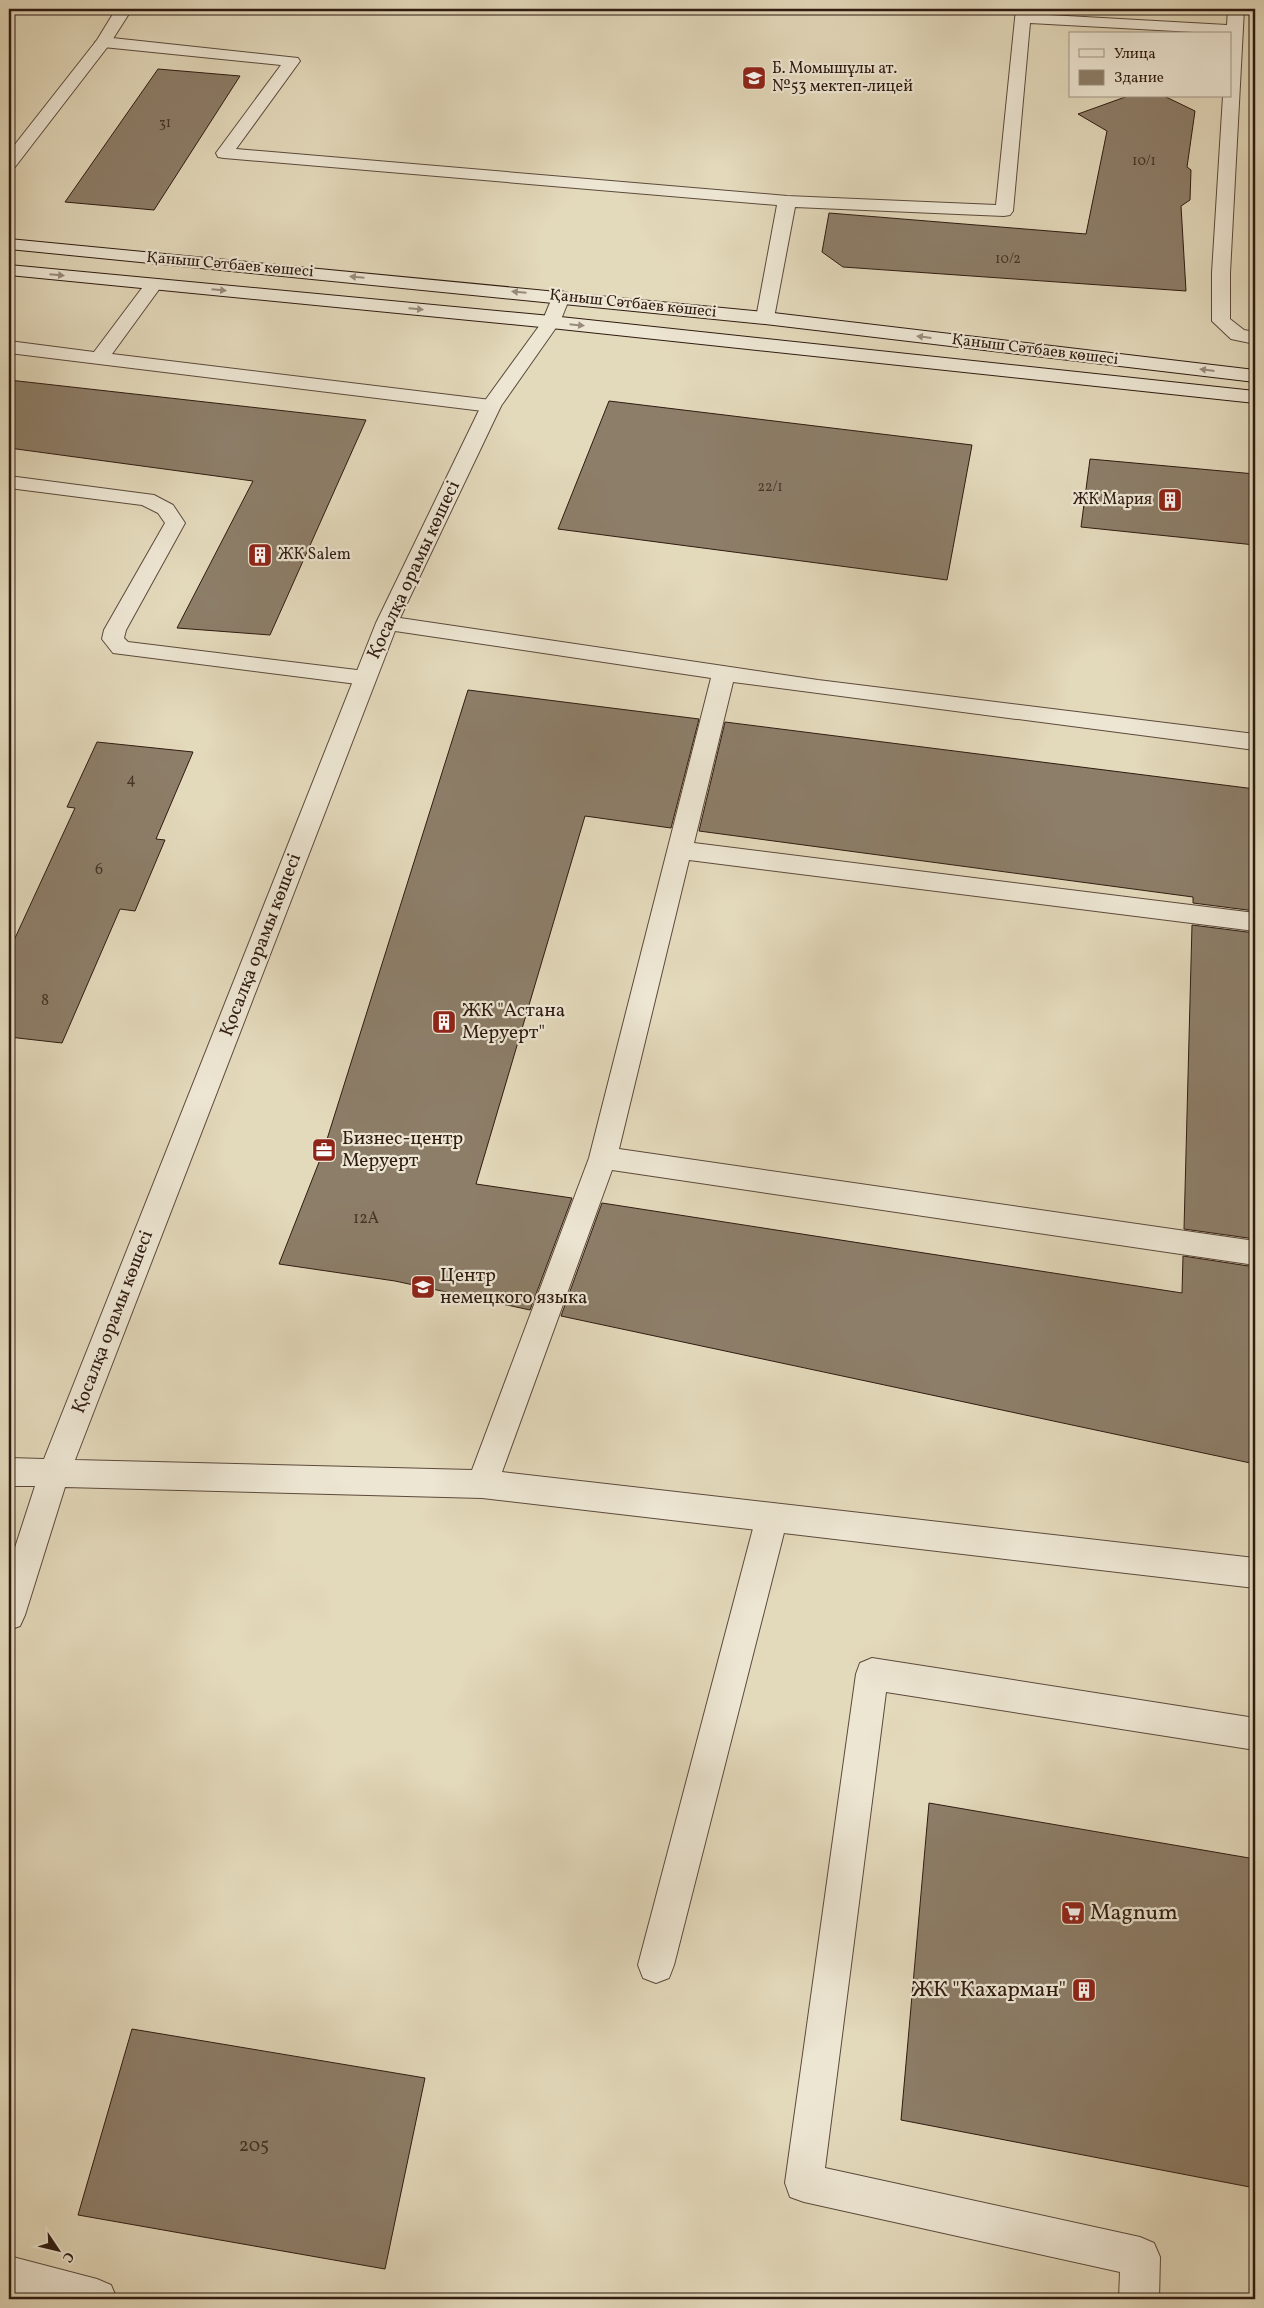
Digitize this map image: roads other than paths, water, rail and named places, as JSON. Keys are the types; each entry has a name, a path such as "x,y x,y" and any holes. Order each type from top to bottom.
{"street":[{"path":"9,163 103,42 124,9"},
{"path":"1232,82 1236,9"},
{"path":"103,42 292,61 224,153 787,201 1004,211 1024,13 1235,30"},
{"path":"1231,98 1221,273 1221,321 1238,335 1255,338"},
{"path":"765,318 787,201"},
{"name":"Қаныш Сәтбаев көшесі","path":"9,244 561,296 765,318 1255,376"},
{"name":"Қаныш Сәтбаев көшесі","path":"9,270 552,322 1255,397"},
{"path":"99,358 154,284"},
{"name":"Қосалқа орамы көшесі","path":"9,1615 54,1474 387,622 491,406 552,322 561,296"},
{"path":"9,347 491,406"},
{"path":"9,482 107,492 147,499 166,509 175,524 115,630 113,639 121,648 365,678"},
{"path":"387,622 818,687 1255,742"},
{"path":"482,1484 603,1158 724,672"},
{"path":"680,850 1255,922"},
{"path":"603,1158 1255,1253"},
{"path":"9,1472 482,1484 1255,1573"},
{"path":"656,1965 772,1517"},
{"path":"1139,2299 1140,2257 804,2183 872,1674 1255,1734"},
{"path":"9,2276 97,2299"}],"place":[{"name":"Б. Момышұлы ат. №53 мектеп-лицей","path":"754,78"},
{"name":"ЖК Мария","path":"1170,500"},
{"name":"ЖК Salem","path":"260,555"},
{"name":"ЖК \"Астана Меруерт\"","path":"444,1022"},
{"name":"Бизнес-центр Меруерт","path":"324,1150"},
{"name":"Центр немецкого языка","path":"423,1287"},
{"name":"Magnum","path":"1073,1913"},
{"name":"ЖК \"Кахарман\"","path":"1084,1990"}]}
